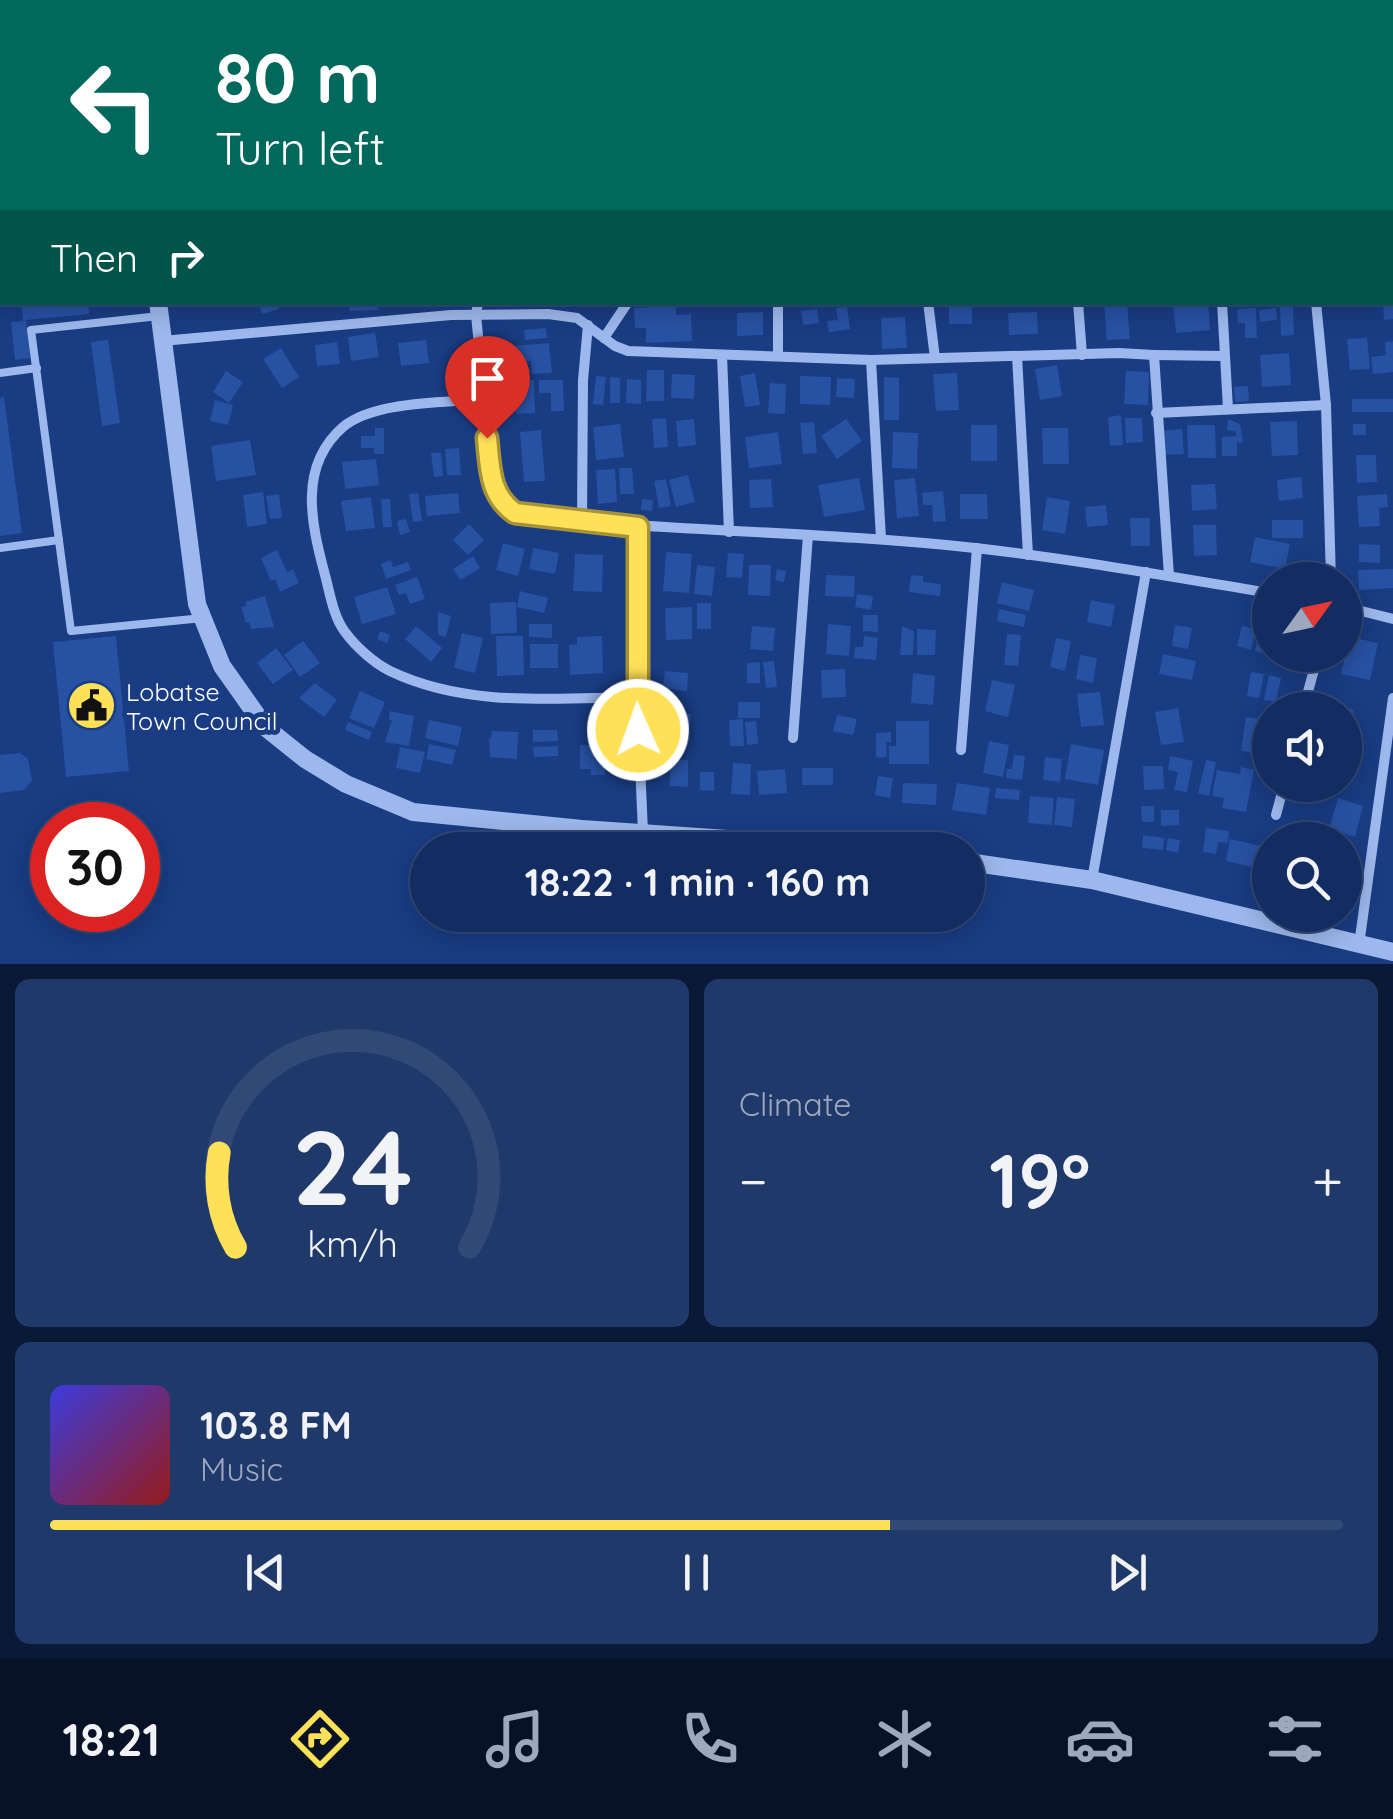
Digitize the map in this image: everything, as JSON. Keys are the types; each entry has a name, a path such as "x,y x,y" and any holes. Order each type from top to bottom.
{"street":[{"path":"478,305 492,477 504,505 526,516 638,527 976,548 1252,590"},
{"path":"604,338 626,305"},
{"path":"778,305 778,356"},
{"path":"928,305 935,358"},
{"path":"1078,305 1082,355"},
{"path":"1222,305 1228,409"},
{"path":"1316,305 1326,405 1330,562"},
{"path":"158,310 190,566 203,618 222,666 265,727 305,759 346,784 413,812 643,832 637,697 638,527"},
{"path":"162,341 432,316 567,316 628,351 871,360 1224,356"},
{"path":"582,522 583,380 588,325"},
{"path":"722,354 729,532"},
{"path":"1154,355 1169,576"},
{"path":"1017,356 1028,555"},
{"path":"871,360 881,540"},
{"path":"483,400 395,407 368,414 346,424 324,446 309,498 319,552 343,630 388,670 465,695 637,697"},
{"path":"1156,413 1326,405"},
{"path":"792,738 808,535"},
{"path":"961,750 976,548"},
{"path":"1092,880 1146,572"},
{"path":"1362,611 1393,619"},
{"path":"1359,946 1393,698"},
{"path":"1276,815 1279,802"},
{"path":"985,864 1092,880 1393,952"}],"lane":[{"path":"158,310 32,330 71,631 203,618"},
{"path":"0,373 37,368"},
{"path":"0,548 59,540"}],"building":[{"path":"88,305 89,314 26,320 30,358 15,360 11,322 23,321 22,306"},
{"path":"259,305 278,305 279,309 262,314"},
{"path":"349,305 377,305 378,310 350,311"},
{"path":"949,305 972,305 972,324 949,324"},
{"path":"1104,305 1127,305 1130,339 1107,340"},
{"path":"1173,305 1208,305 1210,330 1176,333"},
{"path":"1383,305 1393,305 1393,319 1384,320"},
{"path":"676,306 676,315 691,314 692,341 646,343 646,328 635,328 634,308"},
{"path":"847,307 850,329 829,332 827,321 838,320 836,308"},
{"path":"1280,307 1293,307 1294,335 1281,336"},
{"path":"1256,308 1257,338 1245,338 1245,323 1238,323 1237,309"},
{"path":"1276,308 1277,320 1260,322 1259,310"},
{"path":"817,309 819,323 803,325 801,311"},
{"path":"763,312 763,335 737,336 737,313"},
{"path":"1037,312 1038,334 1009,335 1008,313"},
{"path":"905,317 907,348 882,349 881,318"},
{"path":"546,328 547,338 525,340 524,330"},
{"path":"375,333 379,357 351,361 348,337"},
{"path":"1367,338 1370,369 1350,370 1347,339"},
{"path":"108,340 120,423 102,426 91,342"},
{"path":"426,340 429,363 401,366 398,343"},
{"path":"1393,341 1393,372 1373,374 1371,357 1386,355 1385,342"},
{"path":"337,342 340,364 317,366 315,345"},
{"path":"549,343 552,373 532,374 531,361 515,362 513,346"},
{"path":"281,348 299,377 282,388 263,359"},
{"path":"1289,353 1291,385 1262,387 1260,355"},
{"path":"1057,365 1062,396 1040,400 1035,369"},
{"path":"647,370 664,370 664,401 646,401"},
{"path":"226,371 243,382 229,403 213,392"},
{"path":"1126,371 1149,372 1148,405 1124,404"},
{"path":"755,373 760,405 745,407 740,376"},
{"path":"957,373 959,410 936,411 933,374"},
{"path":"672,374 695,375 694,399 671,398"},
{"path":"596,376 606,377 603,405 593,404"},
{"path":"800,376 831,377 830,405 800,404"},
{"path":"610,377 620,378 620,403 610,403"},
{"path":"884,377 899,378 899,420 884,420"},
{"path":"837,378 855,379 854,398 836,397"},
{"path":"627,379 641,380 641,404 626,403"},
{"path":"534,380 535,413 516,414 514,381"},
{"path":"539,380 563,380 564,411 551,411 551,393 539,393"},
{"path":"770,383 786,384 785,414 768,413"},
{"path":"1248,386 1249,401 1235,402 1234,387"},
{"path":"4,397 22,533 0,536 0,398"},
{"path":"1352,399 1393,399 1393,412 1352,412"},
{"path":"215,400 233,405 228,425 210,421"},
{"path":"1121,415 1123,445 1110,446 1108,417"},
{"path":"666,418 668,447 654,448 652,419"},
{"path":"1125,418 1142,418 1143,442 1126,443"},
{"path":"694,419 696,445 678,447 676,421"},
{"path":"846,419 862,441 837,459 821,436"},
{"path":"1228,419 1240,424 1243,443 1237,442 1237,456 1222,456 1222,437 1237,436 1235,431 1227,430"},
{"path":"1297,421 1298,455 1272,456 1270,422"},
{"path":"814,422 817,453 803,454 800,423"},
{"path":"620,424 624,457 596,460 593,427"},
{"path":"1353,424 1366,424 1366,435 1353,435"},
{"path":"971,425 997,425 997,461 971,461"},
{"path":"1187,425 1215,425 1216,458 1188,458"},
{"path":"375,428 384,428 384,454 374,454 374,448 361,448 361,436 375,436"},
{"path":"1042,428 1068,428 1069,464 1043,464"},
{"path":"1182,429 1184,454 1163,455 1161,431"},
{"path":"541,430 545,481 524,482 520,432"},
{"path":"778,432 782,464 749,468 745,437"},
{"path":"893,432 918,433 917,469 892,468"},
{"path":"250,440 256,475 216,481 211,446"},
{"path":"459,448 461,475 447,475 445,449"},
{"path":"431,453 441,453 443,476 434,477"},
{"path":"1356,455 1376,455 1377,482 1357,483"},
{"path":"376,459 379,485 345,489 342,462"},
{"path":"619,468 632,468 634,494 620,494"},
{"path":"615,469 617,502 598,504 596,470"},
{"path":"688,475 695,502 676,507 669,480"},
{"path":"1301,477 1303,498 1279,501 1277,480"},
{"path":"859,478 865,510 824,517 818,485"},
{"path":"915,478 919,516 897,518 894,480"},
{"path":"666,479 671,506 659,508 654,481"},
{"path":"771,479 773,507 750,508 749,480"},
{"path":"1215,484 1217,509 1192,511 1191,485"},
{"path":"943,491 946,521 933,522 932,505 923,505 922,493"},
{"path":"263,492 267,524 247,527 243,495"},
{"path":"418,493 422,521 413,522 409,494"},
{"path":"458,493 460,513 427,516 425,496"},
{"path":"279,494 282,518 270,519 266,496"},
{"path":"960,494 987,494 988,519 960,519"},
{"path":"1387,494 1388,507 1379,508 1380,526 1359,527 1357,496"},
{"path":"371,497 375,528 346,531 341,501"},
{"path":"1047,497 1070,501 1065,534 1042,530"},
{"path":"381,499 390,499 392,527 383,527"},
{"path":"642,499 653,500 652,511 641,510"},
{"path":"1106,505 1108,525 1087,527 1085,507"},
{"path":"1130,518 1150,518 1150,546 1131,546"},
{"path":"406,519 410,532 400,535 397,521"},
{"path":"1272,520 1303,520 1303,538 1272,538"},
{"path":"469,524 484,540 468,555 453,540"},
{"path":"1193,525 1216,525 1217,555 1194,556"},
{"path":"1255,537 1290,544 1286,562 1250,562"},
{"path":"503,543 525,549 518,576 496,570"},
{"path":"1359,544 1380,545 1380,563 1359,562"},
{"path":"533,548 559,553 555,574 529,569"},
{"path":"277,550 287,572 293,569 299,583 280,592 261,558"},
{"path":"666,552 692,554 689,593 663,591"},
{"path":"728,553 744,554 742,578 726,577"},
{"path":"575,554 603,555 602,592 573,591"},
{"path":"473,556 480,568 460,580 453,569"},
{"path":"391,560 393,567 408,562 411,570 386,579 381,564"},
{"path":"697,565 715,567 712,596 694,594"},
{"path":"749,565 771,565 770,596 748,595"},
{"path":"777,569 786,571 784,582 775,580"},
{"path":"1393,569 1393,588 1362,590 1362,570"},
{"path":"826,575 855,576 854,597 825,596"},
{"path":"911,575 923,576 923,582 941,584 940,596 909,592"},
{"path":"417,577 425,599 410,604 406,593 399,595 395,585"},
{"path":"1002,582 1034,590 1029,611 997,603"},
{"path":"387,587 396,614 362,624 354,597"},
{"path":"520,591 548,598 544,613 517,607"},
{"path":"857,594 873,596 871,610 855,607"},
{"path":"265,596 274,627 251,629 241,607"},
{"path":"1091,600 1115,605 1111,627 1087,622"},
{"path":"516,602 517,633 491,634 490,603"},
{"path":"697,603 711,603 711,629 697,629"},
{"path":"692,607 692,639 666,640 665,608"},
{"path":"999,609 1026,615 1024,627 997,621"},
{"path":"438,612 451,616 446,637 438,635"},
{"path":"863,615 878,615 878,632 863,631"},
{"path":"529,624 552,624 552,638 529,637"},
{"path":"828,624 851,626 849,656 826,654"},
{"path":"1175,625 1192,628 1188,649 1172,646"},
{"path":"416,626 442,648 431,662 405,639"},
{"path":"752,626 775,628 773,651 750,649"},
{"path":"902,626 914,631 913,655 900,655"},
{"path":"1242,626 1252,628 1251,650 1237,646"},
{"path":"917,629 936,630 935,655 917,655"},
{"path":"380,631 390,635 387,643 377,639"},
{"path":"462,633 483,638 475,673 454,668"},
{"path":"1007,634 1021,635 1018,666 1004,665"},
{"name":"Lobatse Town Council","path":"116,636 129,771 66,777 53,642"},
{"path":"496,636 523,636 524,675 497,676"},
{"path":"602,636 603,673 570,675 569,645 577,644 577,637"},
{"path":"864,636 878,638 876,660 854,658 855,647 863,647"},
{"path":"1056,638 1071,641 1065,671 1050,667"},
{"path":"1362,640 1378,643 1370,680 1341,674 1362,672"},
{"path":"303,641 320,663 300,677 284,655"},
{"path":"530,644 558,644 558,668 530,668"},
{"path":"276,648 293,670 273,684 257,663"},
{"path":"1163,654 1196,661 1192,680 1159,674"},
{"path":"1080,655 1097,658 1093,683 1076,679"},
{"path":"774,661 777,687 766,688 763,662"},
{"path":"760,662 760,683 747,683 747,663"},
{"path":"845,669 846,697 822,698 821,670"},
{"path":"665,671 688,673 687,691 663,688"},
{"path":"1251,672 1264,674 1260,692 1247,696"},
{"path":"913,673 935,676 933,705 911,703"},
{"path":"1269,675 1281,678 1278,692 1266,692"},
{"path":"992,680 1015,685 1008,717 985,711"},
{"path":"315,683 337,700 324,717 299,698"},
{"path":"360,691 385,702 374,728 349,718"},
{"path":"1100,692 1104,725 1081,727 1077,694"},
{"path":"738,702 760,702 760,718 738,718"},
{"path":"1178,708 1184,742 1161,745 1155,712"},
{"path":"390,711 414,716 409,746 385,742 392,720"},
{"path":"666,711 691,714 688,740 662,737"},
{"path":"837,715 857,719 853,735 833,731"},
{"path":"1246,717 1252,718 1252,753 1241,751"},
{"path":"743,719 744,746 730,746 729,720"},
{"path":"429,720 462,727 458,746 425,738"},
{"path":"756,721 758,744 747,745 745,722"},
{"path":"896,721 929,721 929,764 889,764 889,746 896,746"},
{"path":"348,722 372,732 369,740 345,730"},
{"path":"533,730 557,730 558,741 533,742"},
{"path":"492,731 518,732 517,759 490,757"},
{"path":"891,732 891,742 886,742 887,757 876,758 876,733"},
{"path":"989,741 1009,745 1003,777 983,773"},
{"path":"429,744 456,750 452,765 426,759"},
{"path":"1071,744 1104,750 1098,785 1065,779"},
{"path":"580,745 605,745 605,775 591,775 591,769 580,769"},
{"path":"558,746 558,756 534,757 533,747"},
{"path":"400,747 425,752 420,773 396,768"},
{"path":"20,753 28,759 32,781 24,790 0,793 0,755"},
{"path":"1014,755 1025,756 1022,780 1006,778"},
{"path":"1170,756 1193,761 1187,792 1174,790 1178,772 1168,770"},
{"path":"1045,757 1062,759 1060,782 1043,780"},
{"path":"670,760 688,760 688,787 670,786"},
{"path":"1206,760 1216,762 1209,796 1198,793"},
{"path":"733,763 751,764 750,795 731,794"},
{"path":"1143,766 1163,766 1164,789 1144,790"},
{"path":"1241,767 1252,770 1246,812 1222,808 1224,798 1212,796 1217,770 1240,774"},
{"path":"802,768 833,768 833,785 802,785"},
{"path":"785,769 787,793 759,795 757,771"},
{"path":"700,772 714,772 714,791 700,790"},
{"path":"878,776 893,778 890,798 875,795"},
{"path":"903,783 937,784 936,805 902,803"},
{"path":"957,783 990,788 986,815 952,810"},
{"path":"996,788 1020,790 1019,800 995,798"},
{"path":"1030,796 1054,798 1052,825 1028,823"},
{"path":"1057,797 1075,799 1072,827 1054,825"},
{"path":"1337,802 1363,806 1359,822 1331,822"},
{"path":"1141,806 1154,806 1154,822 1142,822"},
{"path":"1161,810 1179,810 1179,825 1161,826"},
{"path":"1206,828 1229,831 1228,843 1218,842 1216,854 1203,852"},
{"path":"1143,835 1164,838 1163,850 1142,848"},
{"path":"1168,838 1180,840 1178,853 1166,850"},
{"path":"1230,839 1252,844 1252,867 1226,861"}],"place":[{"name":"Lobatse Town Council","path":"91,706"}],"route":[{"path":"487,438 495,492 515,513 638,527 638,730"}]}
